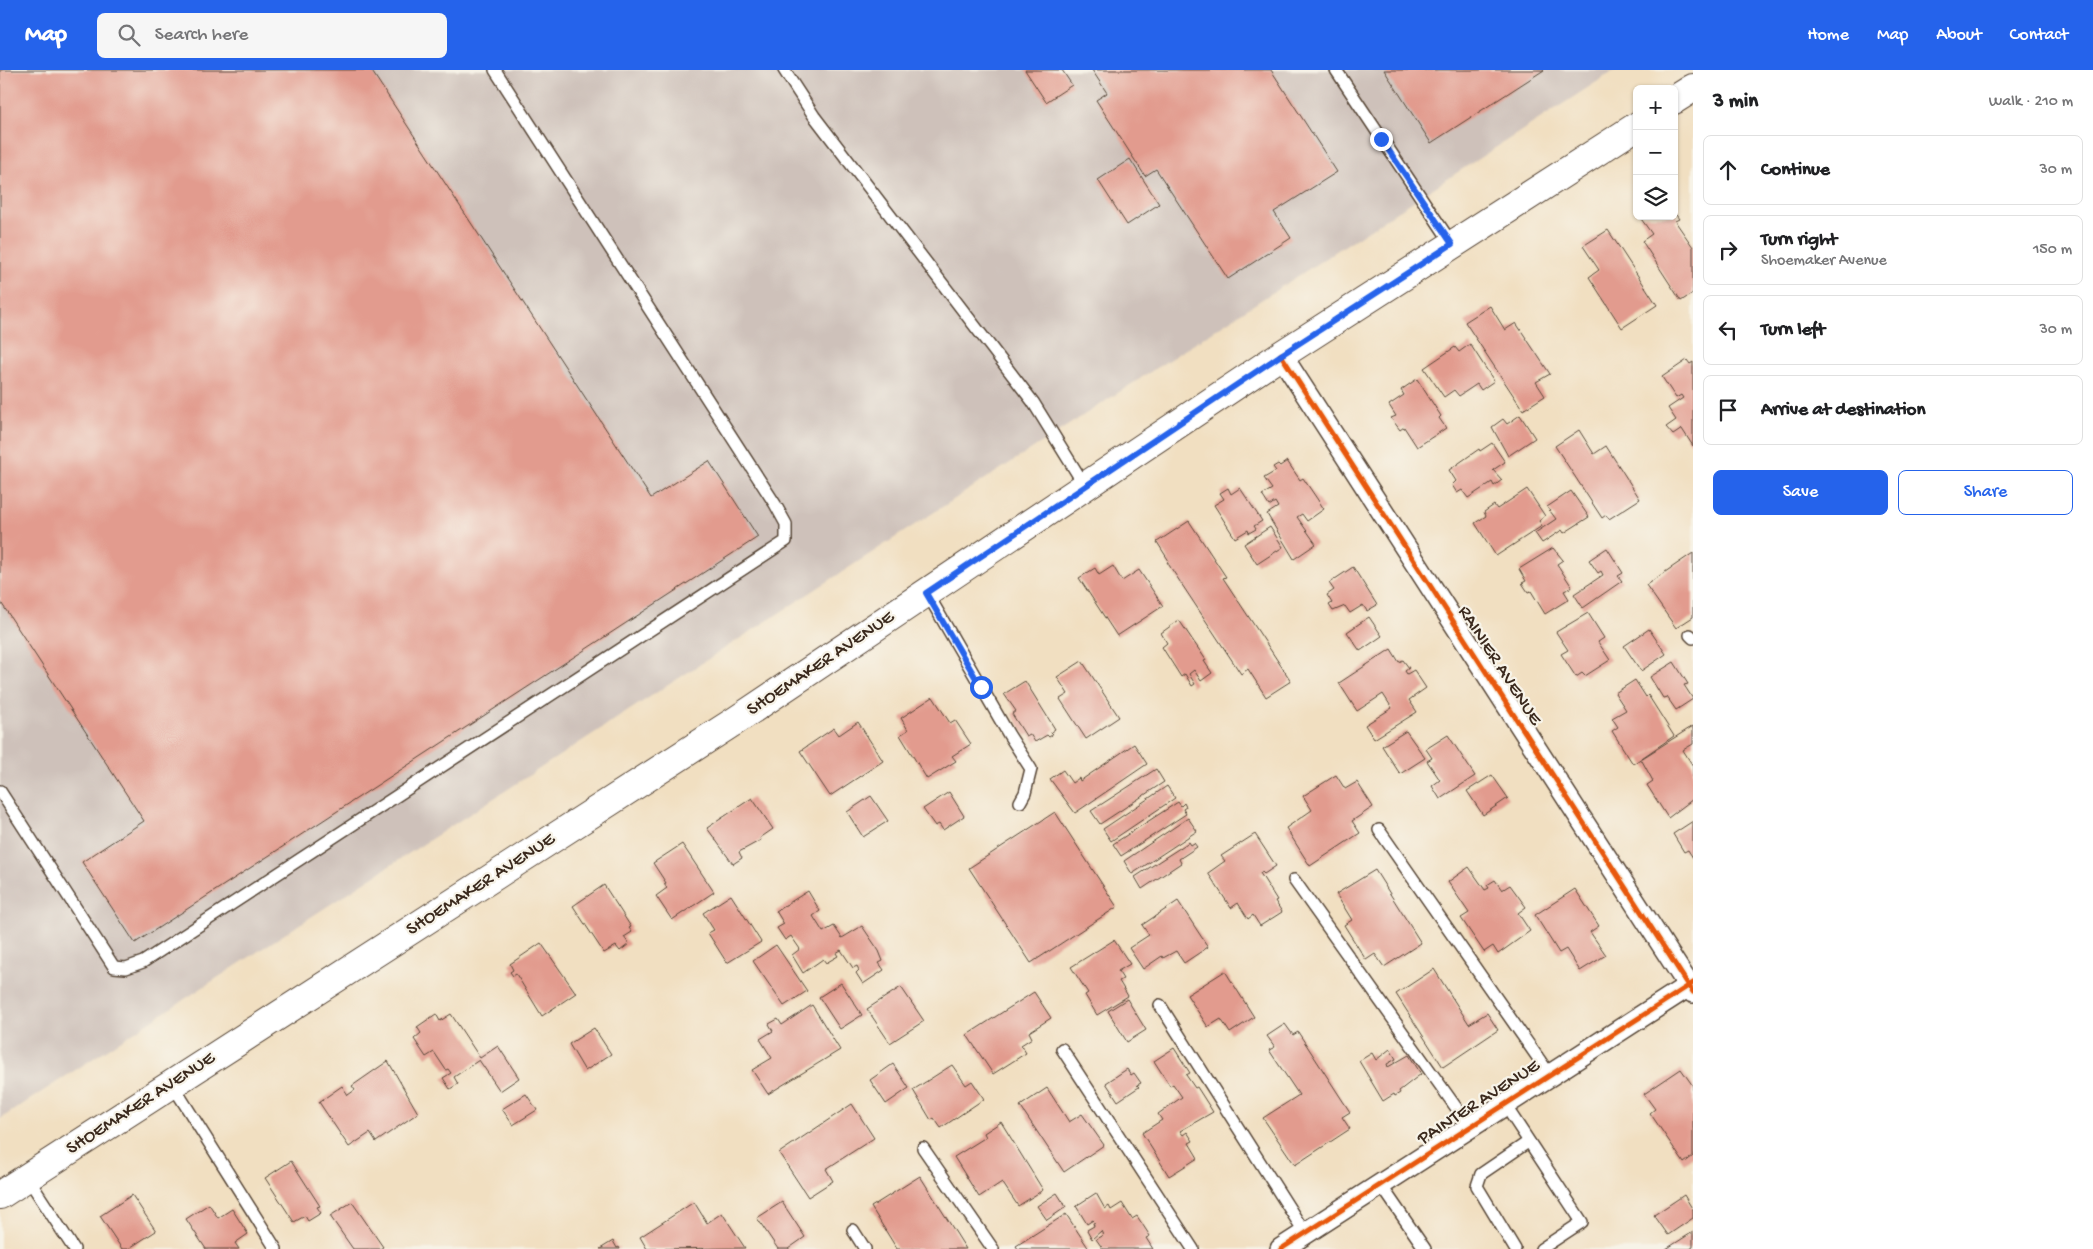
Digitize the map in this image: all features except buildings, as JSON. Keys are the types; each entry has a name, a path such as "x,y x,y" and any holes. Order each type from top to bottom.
{"main road":[{"path":"1678,97 1693,88"},
{"name":"SHOEMAKER AVENUE","path":"0,1195 735,721 1281,355 1633,129"}],"street":[{"name":"RAINIER AVENUE","path":"1281,355 1692,987"},
{"name":"PAINTER AVENUE","path":"1281,1249 1550,1075 1692,987"}],"lane":[{"path":"0,791 114,967 126,968 143,962 786,541 786,524 775,504 495,70"},
{"path":"784,70 814,116 1032,402 1085,486"},
{"path":"1336,70 1452,244"},
{"path":"926,593 1031,769 1025,793 1020,802"},
{"path":"1379,830 1550,1075"},
{"path":"1294,880 1470,1127"},
{"path":"1160,1005 1305,1233"},
{"path":"1062,1049 1193,1249"},
{"path":"172,1084 276,1249"},
{"path":"1505,1105 1582,1222 1541,1249"},
{"path":"1515,1249 1476,1186 1481,1174 1528,1142"},
{"path":"923,1148 992,1249"},
{"path":"27,1178 74,1249"},
{"path":"1381,1185 1425,1249"},
{"path":"853,1230 865,1249"}],"shaded area":[{"path":"0,70 1615,70 0,1119"}],"cycle path":[{"path":"1281,355 1693,992"},
{"path":"1281,1249 1693,983"}],"route":[{"path":"981,687 926,593 1281,355 1452,244 1381,139"}]}
